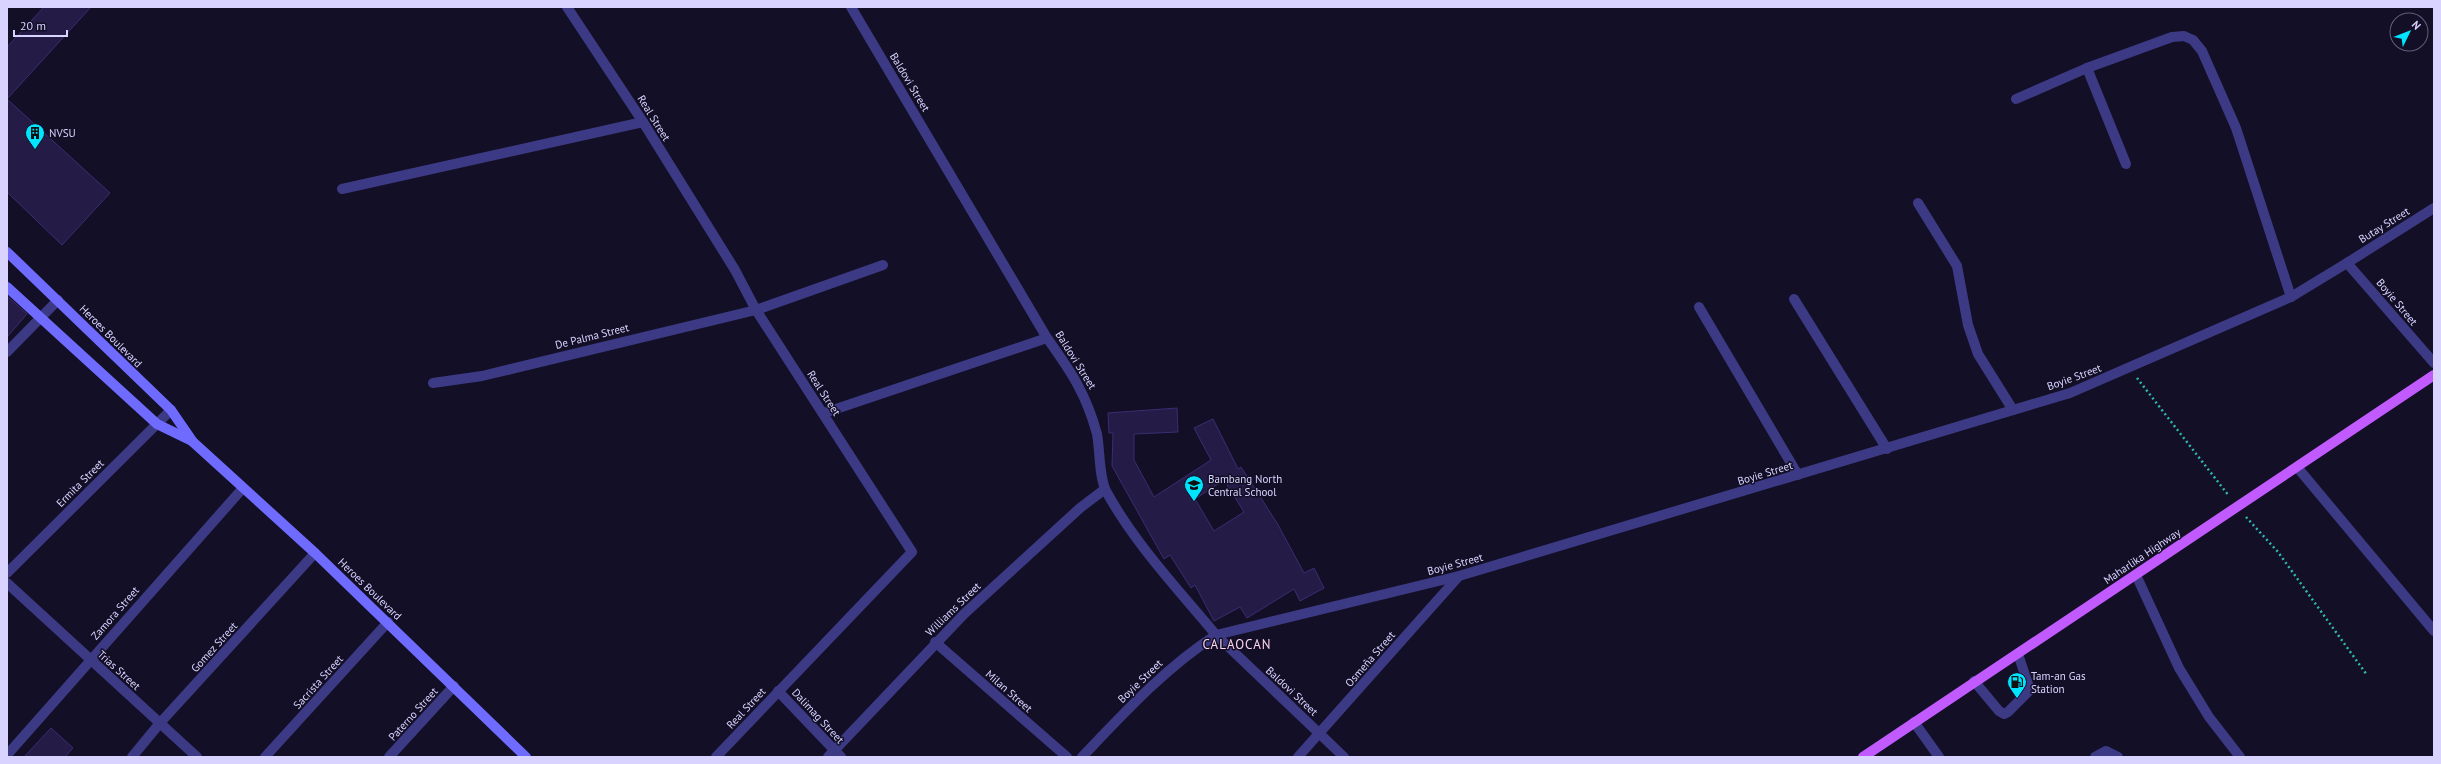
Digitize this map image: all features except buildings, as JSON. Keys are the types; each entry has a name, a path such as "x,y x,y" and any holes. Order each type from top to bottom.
{"main road":[{"name":"Heroes Boulevard","path":"7,252 171,410 193,442 388,622 526,757"},
{"name":"Heroes Boulevard","path":"7,287 157,424 193,442"},
{"name":"Maharlika Highway","path":"1863,757 1974,681 2018,654 2434,375"}],"street":[{"name":"Real Street","path":"567,7 643,122 735,270 756,310 824,413 912,552 716,757"},
{"name":"Baldovi Street","path":"851,7 1047,338 1073,375 1088,403 1097,436 1105,489 1146,550 1216,635 1344,757"},
{"path":"2016,99 2087,68 2172,37 2184,36 2193,40 2202,51 2236,128 2291,297"},
{"path":"2087,68 2126,164"},
{"path":"342,189 643,122"},
{"path":"1918,203 1958,266 1968,325 1978,354 2013,410"},
{"name":"Butay Street","path":"2347,263 2434,208"},
{"name":"Boyie Street","path":"1082,757 1166,672 1192,651 1216,635 1459,576 2070,393 2129,369 2291,297 2347,263 2434,363"},
{"name":"De Palma Street","path":"433,383 482,376 756,310 883,265"},
{"path":"1794,299 1887,449"},
{"path":"7,352 58,300"},
{"path":"1699,308 1798,475"},
{"path":"824,413 1047,338"},
{"name":"Ermita Street","path":"7,573 171,410"},
{"path":"2297,467 2434,631"},
{"name":"Zamora Street","path":"7,755 243,488"},
{"name":"Williams Street","path":"834,755 935,642 1080,508 1105,489"},
{"name":"Gomez Street","path":"132,757 160,723 315,553"},
{"path":"2136,575 2179,668 2209,717 2240,757"},
{"name":"Osmeña Street","path":"1298,757 1459,576"},
{"name":"Trias Street","path":"7,583 198,757"},
{"name":"Sacrista Street","path":"265,757 388,622"},
{"name":"Milan Street","path":"935,642 1067,757"},
{"path":"1974,681 1999,711 2004,714 2008,712 2030,690 2018,654"},
{"name":"Paterno Street","path":"389,757 454,686"},
{"name":"Dalimag Street","path":"778,691 834,755"},
{"path":"1914,722 1939,757"},
{"path":"2095,757 2106,751 2118,757"}],"path":[{"path":"2129,369 2237,506 2278,552 2367,675"}],"place":[{"name":"NVSU","path":"35,150"},
{"name":"Bambang North Central School","path":"1194,502"},
{"name":"Tam-an Gas Station","path":"2017,699"}],"district":[{"name":"CALAOCAN","path":"1237,644"}]}
